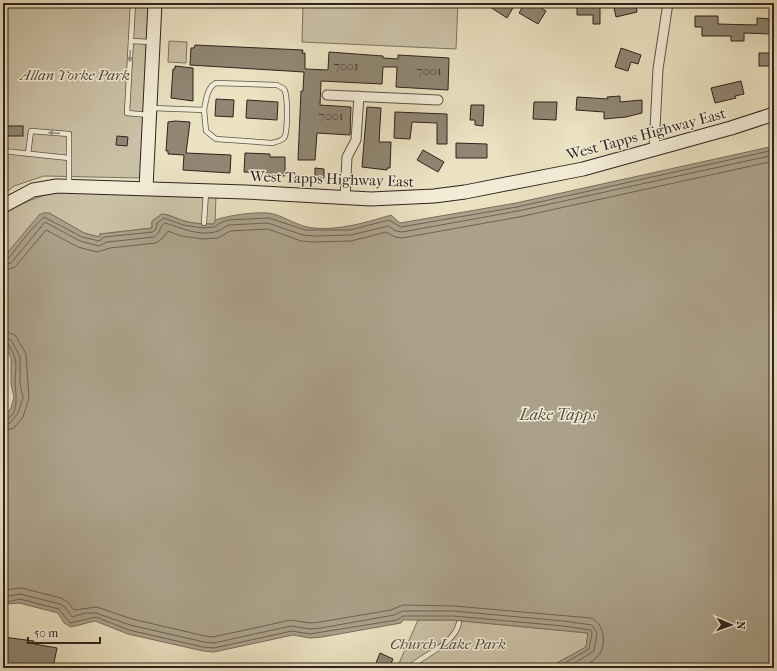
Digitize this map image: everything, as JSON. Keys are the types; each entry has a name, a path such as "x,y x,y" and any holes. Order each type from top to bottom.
{"street":[{"path":"146,188 155,3"},
{"path":"654,150 658,69 668,3"},
{"path":"327,95 438,100"},
{"path":"345,198 347,157 356,140 359,96"},
{"name":"West Tapps Highway East","path":"3,206 22,194 33,190 44,187 69,186 206,190 345,198 408,198 465,192 583,169 654,150 774,114"}],"lane":[{"path":"133,3 127,113 204,110"},
{"path":"131,40 153,42"},
{"path":"216,83 277,86 284,89 287,96 285,134 280,140 272,143 216,139 206,131 204,110 209,91 216,83"},
{"path":"28,154 31,131 69,134 69,186"},
{"path":"3,151 69,158"},
{"path":"204,223 206,190"},
{"path":"408,668 436,650 448,639 458,627 459,623"}],"green space":[{"name":"Allan Yorke Park","path":"3,3 150,3 141,178 44,176 14,186 3,195"},
{"path":"303,3 458,3 456,49 302,42"},
{"path":"169,41 187,42 186,63 168,62"},
{"path":"58,192 216,196 215,224 192,223 162,214 152,221 152,228 100,234 99,237 84,233 49,213 3,258 3,215 29,201"},
{"name":"Church Lake Park","path":"418,620 452,620 588,633 586,647 548,668 397,668"}],"water":[{"name":"Lake Tapps","path":"774,146 774,668 548,668 586,647 588,633 452,620 403,620 401,623 322,637 310,638 293,635 214,652 203,651 128,634 95,621 71,627 64,623 58,613 19,603 8,604 3,610 3,420 11,408 14,397 11,384 11,358 3,343 3,258 39,215 49,213 84,233 99,237 100,234 152,228 152,221 162,214 192,223 203,224 214,224 215,220 249,213 269,213 302,226 318,228 339,228 391,215 400,223 516,203"}],"building":[{"path":"484,3 509,3 514,6 507,18"},
{"path":"525,3 534,3 546,11 538,24 519,13"},
{"path":"577,3 600,3 600,24 593,24 593,15 577,15"},
{"path":"613,3 636,3 637,12 616,17"},
{"path":"695,16 718,16 718,24 757,25 757,18 772,19 771,34 744,33 744,41 731,41 731,36 702,36 702,27 695,27"},
{"path":"195,45 303,50 302,53 305,53 305,69 328,70 329,52 383,56 383,58 398,59 398,55 449,58 448,90 396,87 397,67 383,67 382,84 321,81 320,105 351,107 350,135 317,133 315,160 298,160 301,91 303,91 304,72 190,65 191,48 194,48"},
{"path":"621,48 641,55 638,64 631,62 628,71 615,67"},
{"path":"759,53 774,53 774,66 759,66"},
{"path":"175,66 193,68 193,101 171,98 173,69 175,69"},
{"path":"741,81 744,94 735,96 736,98 715,103 711,88"},
{"path":"620,96 620,102 642,100 642,113 626,117 604,119 604,112 576,110 577,97 608,99 607,97"},
{"path":"216,99 234,100 233,117 215,116"},
{"path":"247,100 278,102 277,120 246,118"},
{"path":"534,102 557,102 556,120 533,119"},
{"path":"471,105 484,105 483,126 475,125 475,120 470,120"},
{"path":"367,107 381,108 379,142 391,142 390,168 387,168 387,170 362,167"},
{"path":"395,112 447,114 447,144 437,144 437,123 412,122 410,139 394,138"},
{"path":"168,122 190,122 186,153 231,155 230,173 183,170 184,155 168,154 168,151 166,151"},
{"path":"3,126 23,126 23,136 3,136"},
{"path":"117,136 128,137 127,146 116,145"},
{"path":"456,143 487,144 487,158 456,158"},
{"path":"423,150 444,162 438,172 417,160"},
{"path":"245,153 270,154 270,157 285,157 285,176 268,175 268,173 244,172"},
{"path":"315,168 324,169 324,178 315,178"},
{"path":"3,637 34,641 34,644 57,648 53,668 19,668 19,666 3,663"},
{"path":"380,653 393,659 389,668 374,668"}]}
